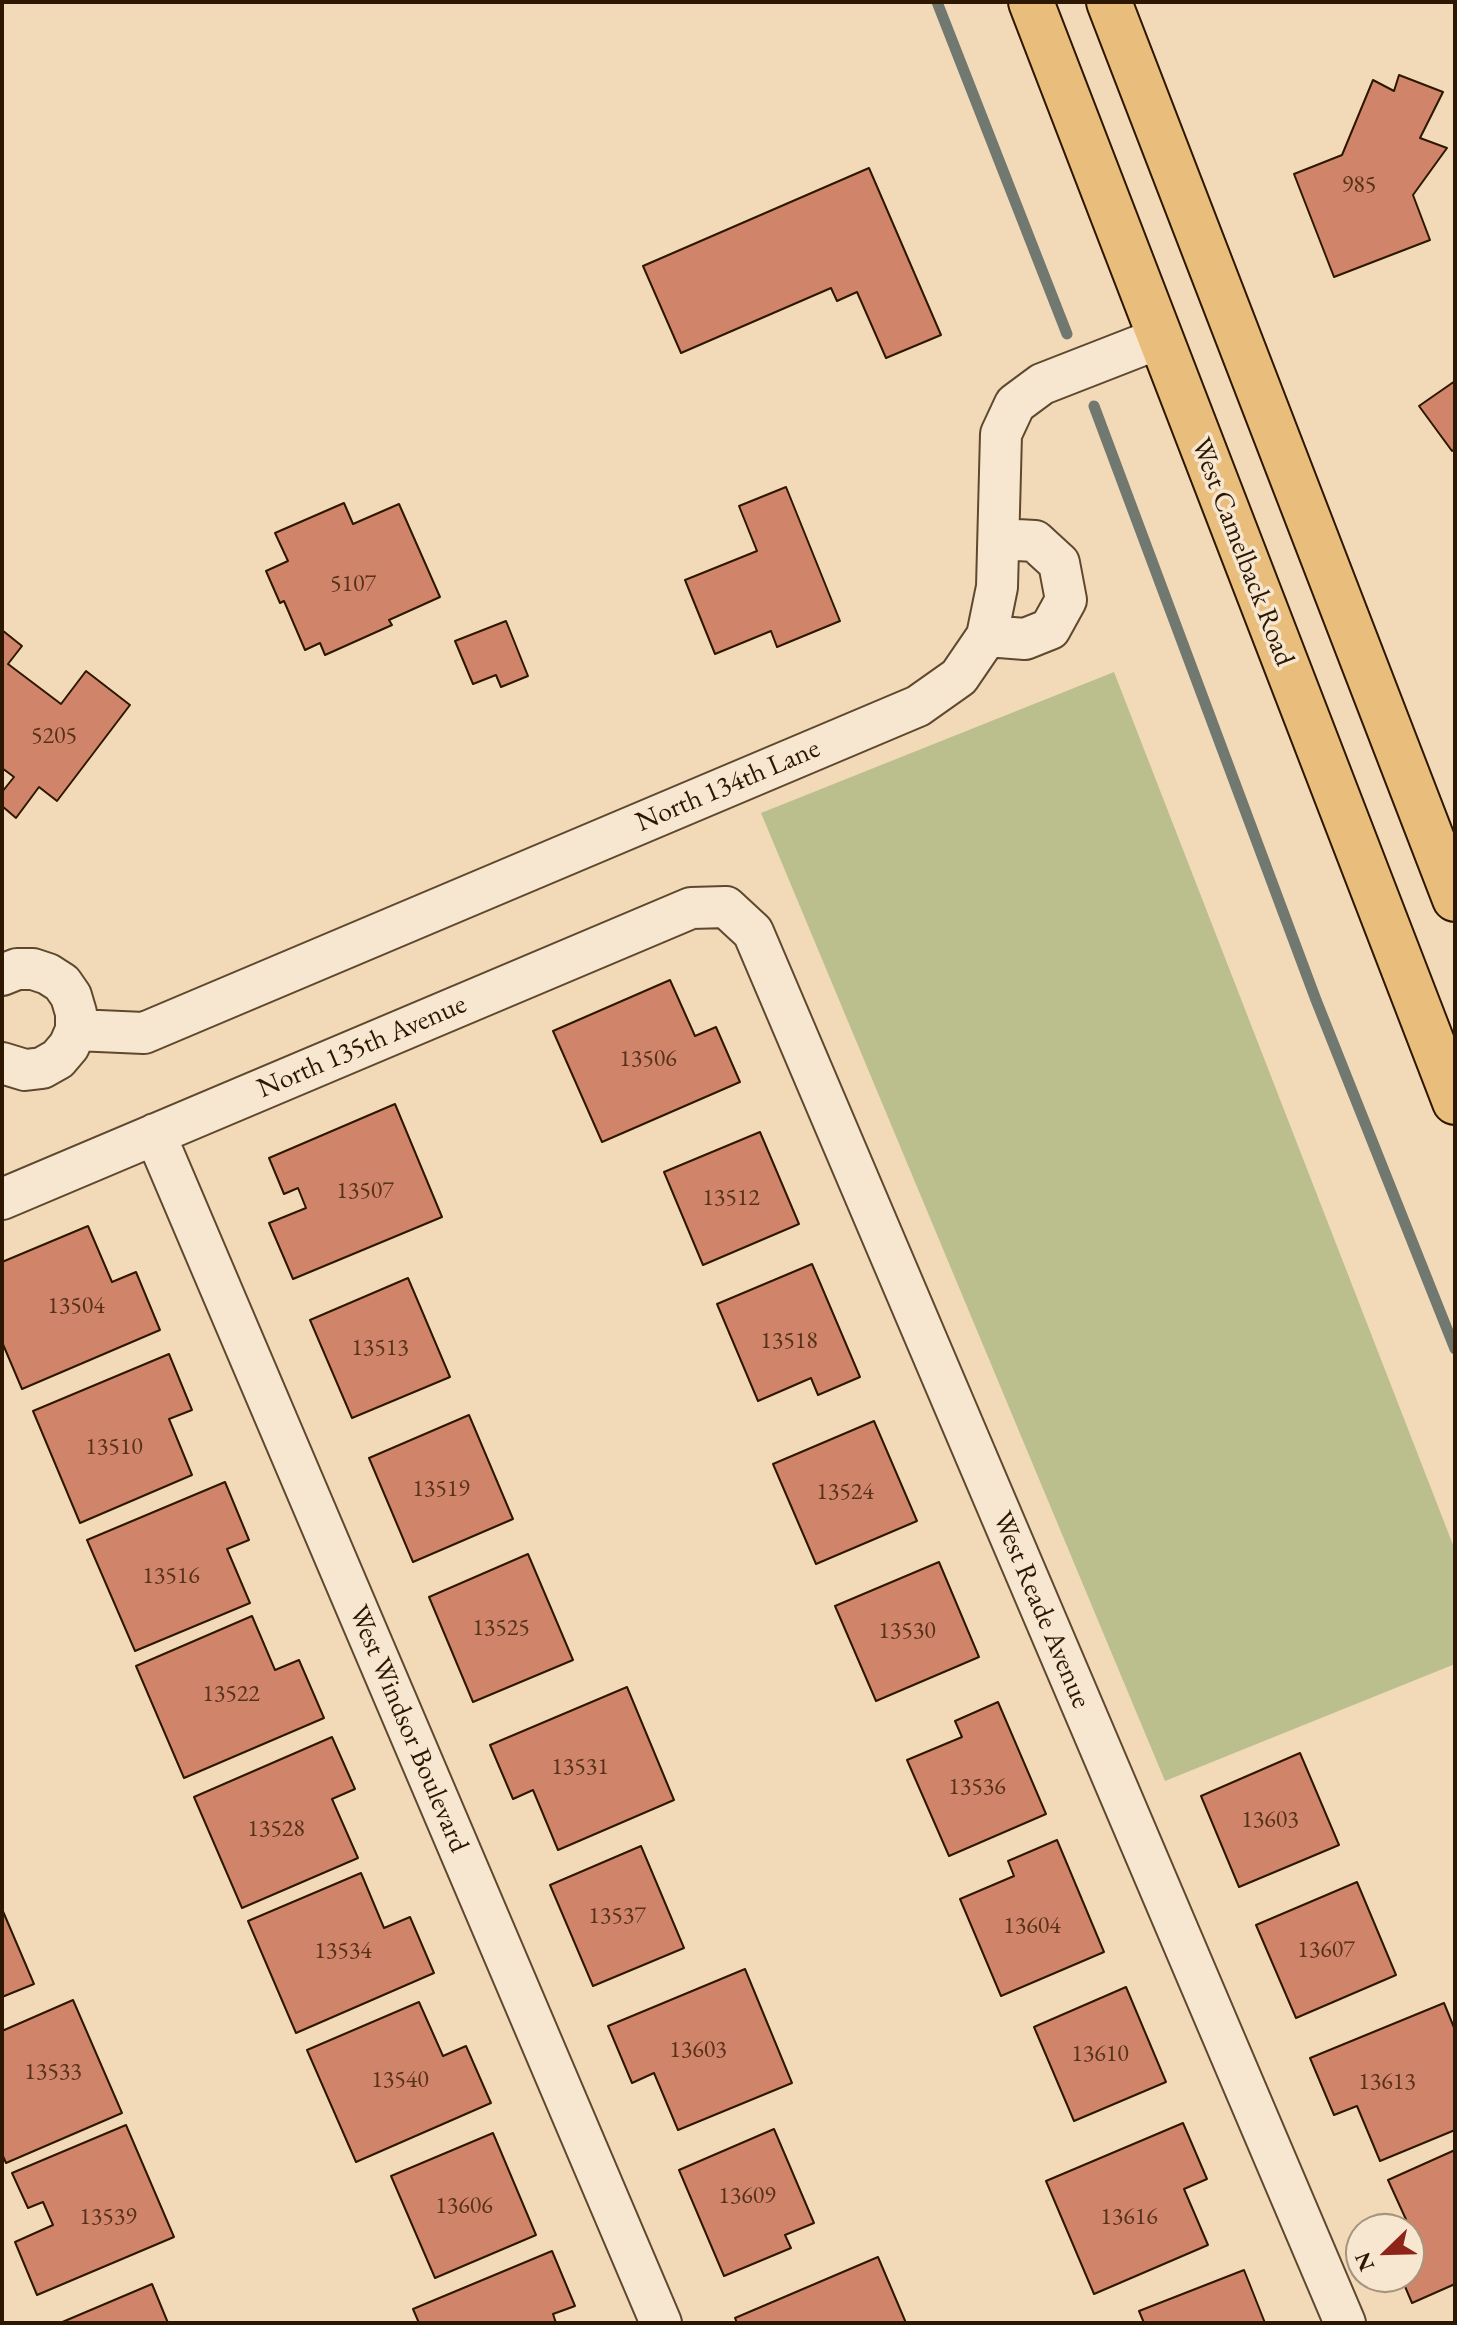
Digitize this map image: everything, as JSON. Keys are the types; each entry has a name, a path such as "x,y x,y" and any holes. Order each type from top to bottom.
{"main road":[{"path":"1109,2 1455,899"},
{"name":"West Camelback Road","path":"1041,5 1160,338 1455,1102"}],"street":[{"name":"North 134th Lane","path":"76,1030 144,1033 918,706 959,677 987,636 997,587 1001,434 1015,404 1042,384 1160,338"},
{"path":"987,636 1025,639 1050,629 1066,600 1059,563 1035,541 999,539"},
{"name":"North 135th Avenue","path":"2,1199 691,908 726,907"},
{"name":"West Reade Avenue","path":"726,907 753,932 1345,2323"},
{"path":"2,975 17,969 33,969 62,983 74,1004 76,1030 69,1046 58,1059 42,1068 25,1070 2,1063"},
{"name":"West Windsor Boulevard","path":"155,1134 661,2323"}],"green space":[{"path":"1114,672 1455,1550 1455,1664 1165,1781 761,813"}],"building":[{"path":"1399,75 1443,92 1420,138 1447,148 1413,195 1430,240 1334,277 1294,174 1342,155 1373,80 1394,91"},
{"path":"869,168 941,335 886,358 857,292 837,301 831,288 681,353 643,266"},
{"path":"1455,381 1455,449 1452,451 1419,406"},
{"path":"786,487 840,621 777,647 771,631 715,654 685,580 757,551 739,506"},
{"path":"344,503 353,524 399,504 440,597 389,620 392,625 325,655 320,643 305,650 284,601 280,603 266,571 288,561 275,533"},
{"path":"506,621 528,676 501,687 496,675 473,684 455,641"},
{"path":"2,630 22,646 8,664 61,704 86,671 130,705 57,801 39,787 16,818 2,806 2,792 14,777 2,768"},
{"path":"670,980 695,1036 716,1027 740,1082 602,1142 553,1031"},
{"path":"395,1104 442,1217 293,1279 269,1223 306,1208 298,1188 284,1194 269,1158"},
{"path":"760,1132 799,1224 703,1265 664,1172"},
{"path":"88,1226 112,1282 136,1272 160,1330 22,1389 2,1342 2,1262"},
{"path":"812,1264 860,1377 818,1395 811,1378 758,1401 717,1304"},
{"path":"408,1278 450,1377 352,1418 310,1320"},
{"path":"169,1354 192,1410 169,1419 192,1475 80,1523 33,1411"},
{"path":"469,1415 513,1519 413,1562 369,1458"},
{"path":"874,1421 917,1521 816,1564 773,1464"},
{"path":"225,1482 249,1540 227,1549 250,1603 135,1651 87,1540"},
{"path":"528,1554 573,1660 473,1702 429,1597"},
{"path":"939,1562 979,1657 876,1701 835,1606"},
{"path":"252,1616 275,1670 299,1660 324,1718 184,1778 136,1666"},
{"path":"627,1687 674,1800 558,1850 533,1790 513,1799 490,1745"},
{"path":"998,1702 1046,1814 949,1856 907,1760 962,1737 955,1721"},
{"path":"332,1737 355,1789 332,1799 358,1858 242,1908 194,1797"},
{"path":"1300,1753 1339,1845 1239,1887 1201,1796"},
{"path":"1057,1840 1104,1952 1001,1996 960,1899 1014,1876 1008,1861"},
{"path":"641,1846 684,1948 593,1986 550,1885"},
{"path":"361,1873 384,1928 410,1917 434,1973 296,2033 248,1921"},
{"path":"1357,1882 1396,1975 1296,2018 1256,1925"},
{"path":"2,1909 34,1984 2,1997"},
{"path":"745,1969 792,2083 678,2130 654,2073 632,2083 608,2026"},
{"path":"1126,1987 1166,2082 1074,2121 1034,2027"},
{"path":"73,2000 122,2113 6,2163 2,2154 2,2031"},
{"path":"419,2002 443,2056 466,2046 491,2103 356,2162 307,2050"},
{"path":"1444,2003 1455,2030 1455,2130 1380,2161 1357,2106 1334,2115 1310,2058"},
{"path":"1183,2123 1207,2179 1184,2189 1208,2245 1094,2294 1046,2181"},
{"path":"126,2125 174,2237 37,2295 15,2242 53,2225 43,2202 28,2208 12,2173"},
{"path":"774,2129 814,2223 785,2235 791,2248 724,2276 679,2170"},
{"path":"493,2133 536,2235 435,2278 391,2176"},
{"path":"1455,2150 1455,2284 1412,2303 1408,2293 1425,2293 1425,2213 1403,2213 1388,2180"},
{"path":"552,2251 575,2306 553,2314 556,2323 419,2323 413,2309"},
{"path":"878,2257 906,2323 737,2323 735,2318"},
{"path":"1244,2270 1265,2323 1144,2323 1139,2311"},
{"path":"152,2284 168,2323 60,2323"}],"waterway":[{"path":"937,2 1067,334"},
{"path":"1094,406 1316,1000 1455,1349"}]}
